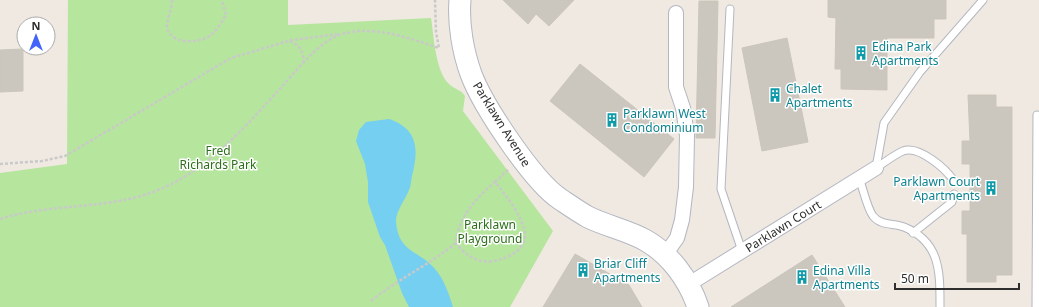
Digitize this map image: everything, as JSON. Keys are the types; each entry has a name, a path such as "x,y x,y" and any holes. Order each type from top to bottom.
{"street":[{"name":"Parklawn Avenue","path":"460,0 462,42 471,75 488,105 533,173 558,198 588,217 645,240 665,255 689,284 698,307"},
{"path":"665,255 677,238 682,220 686,187 687,135 683,108 676,86 676,13"},
{"name":"Parklawn Court","path":"689,284 876,168"}],"lane":[{"path":"876,168 884,123 920,72 983,0"},
{"path":"730,9 721,189 742,251"},
{"path":"1036,307 1037,115"},
{"path":"876,168 904,150 918,152 948,172 954,181"},
{"path":"859,178 873,216 884,224 903,227 914,233 921,238 937,259 940,280 940,307"},
{"path":"914,233 952,202 954,194"}],"path":[{"path":"172,0 168,31 174,37 186,41 197,41 210,35 226,15 222,0"},
{"path":"0,164 42,161 65,156 231,58 289,41 341,34 372,32 391,34 439,48 436,32 435,0"},
{"path":"0,219 47,210 120,201 162,188 194,171 216,155 302,65 325,44 341,34"},
{"path":"289,41 296,44 302,51 304,57 302,65"},
{"path":"495,182 511,204 525,232 524,240 520,247 512,254 501,259 488,262 478,261 462,252 456,243 458,229 471,205 480,194 511,168"},
{"path":"371,301 390,285 437,258 456,243"}],"green space":[{"name":"Fred Richards Park","path":"68,0 288,0 288,25 431,18 440,69 448,83 465,96 463,111 553,231 510,307 0,307 0,173 67,164"}],"water":[{"path":"389,119 406,128 414,141 415,149 414,166 410,187 396,217 398,231 405,245 429,263 441,277 453,307 409,307 402,293 385,245 380,237 368,202 368,182 365,164 356,141 359,130 366,122"}],"building":[{"path":"503,0 574,0 549,26 536,14 528,24"},
{"name":"Edina Park Apartments","path":"828,0 946,0 946,19 934,19 934,38 887,38 887,90 841,89 841,69 835,69 836,18 828,17"},
{"path":"699,1 718,1 715,138 696,138"},
{"name":"Chalet Apartments","path":"787,38 808,142 762,151 742,48"},
{"path":"16,49 16,56 23,56 23,91 0,92 0,50"},
{"name":"Parklawn West Condominium","path":"580,64 674,139 644,177 550,101"},
{"name":"Parklawn Court Apartments","path":"968,95 996,95 996,107 1012,107 1012,275 996,275 996,282 967,282 967,234 962,234 962,211 970,211 970,164 962,164 962,141 970,141"},
{"name":"Briar Cliff Apartments","path":"575,254 629,285 642,307 543,307"},
{"name":"Edina Villa Apartments","path":"812,255 845,307 731,307"}],"place":[{"name":"Edina Park Apartments","path":"861,53"},
{"name":"Chalet Apartments","path":"775,95"},
{"name":"Parklawn West Condominium","path":"612,120"},
{"name":"Parklawn Court Apartments","path":"991,188"},
{"name":"Briar Cliff Apartments","path":"583,270"},
{"name":"Edina Villa Apartments","path":"802,277"}],"park label":[{"name":"Parklawn Playground","path":"490,231"}]}
